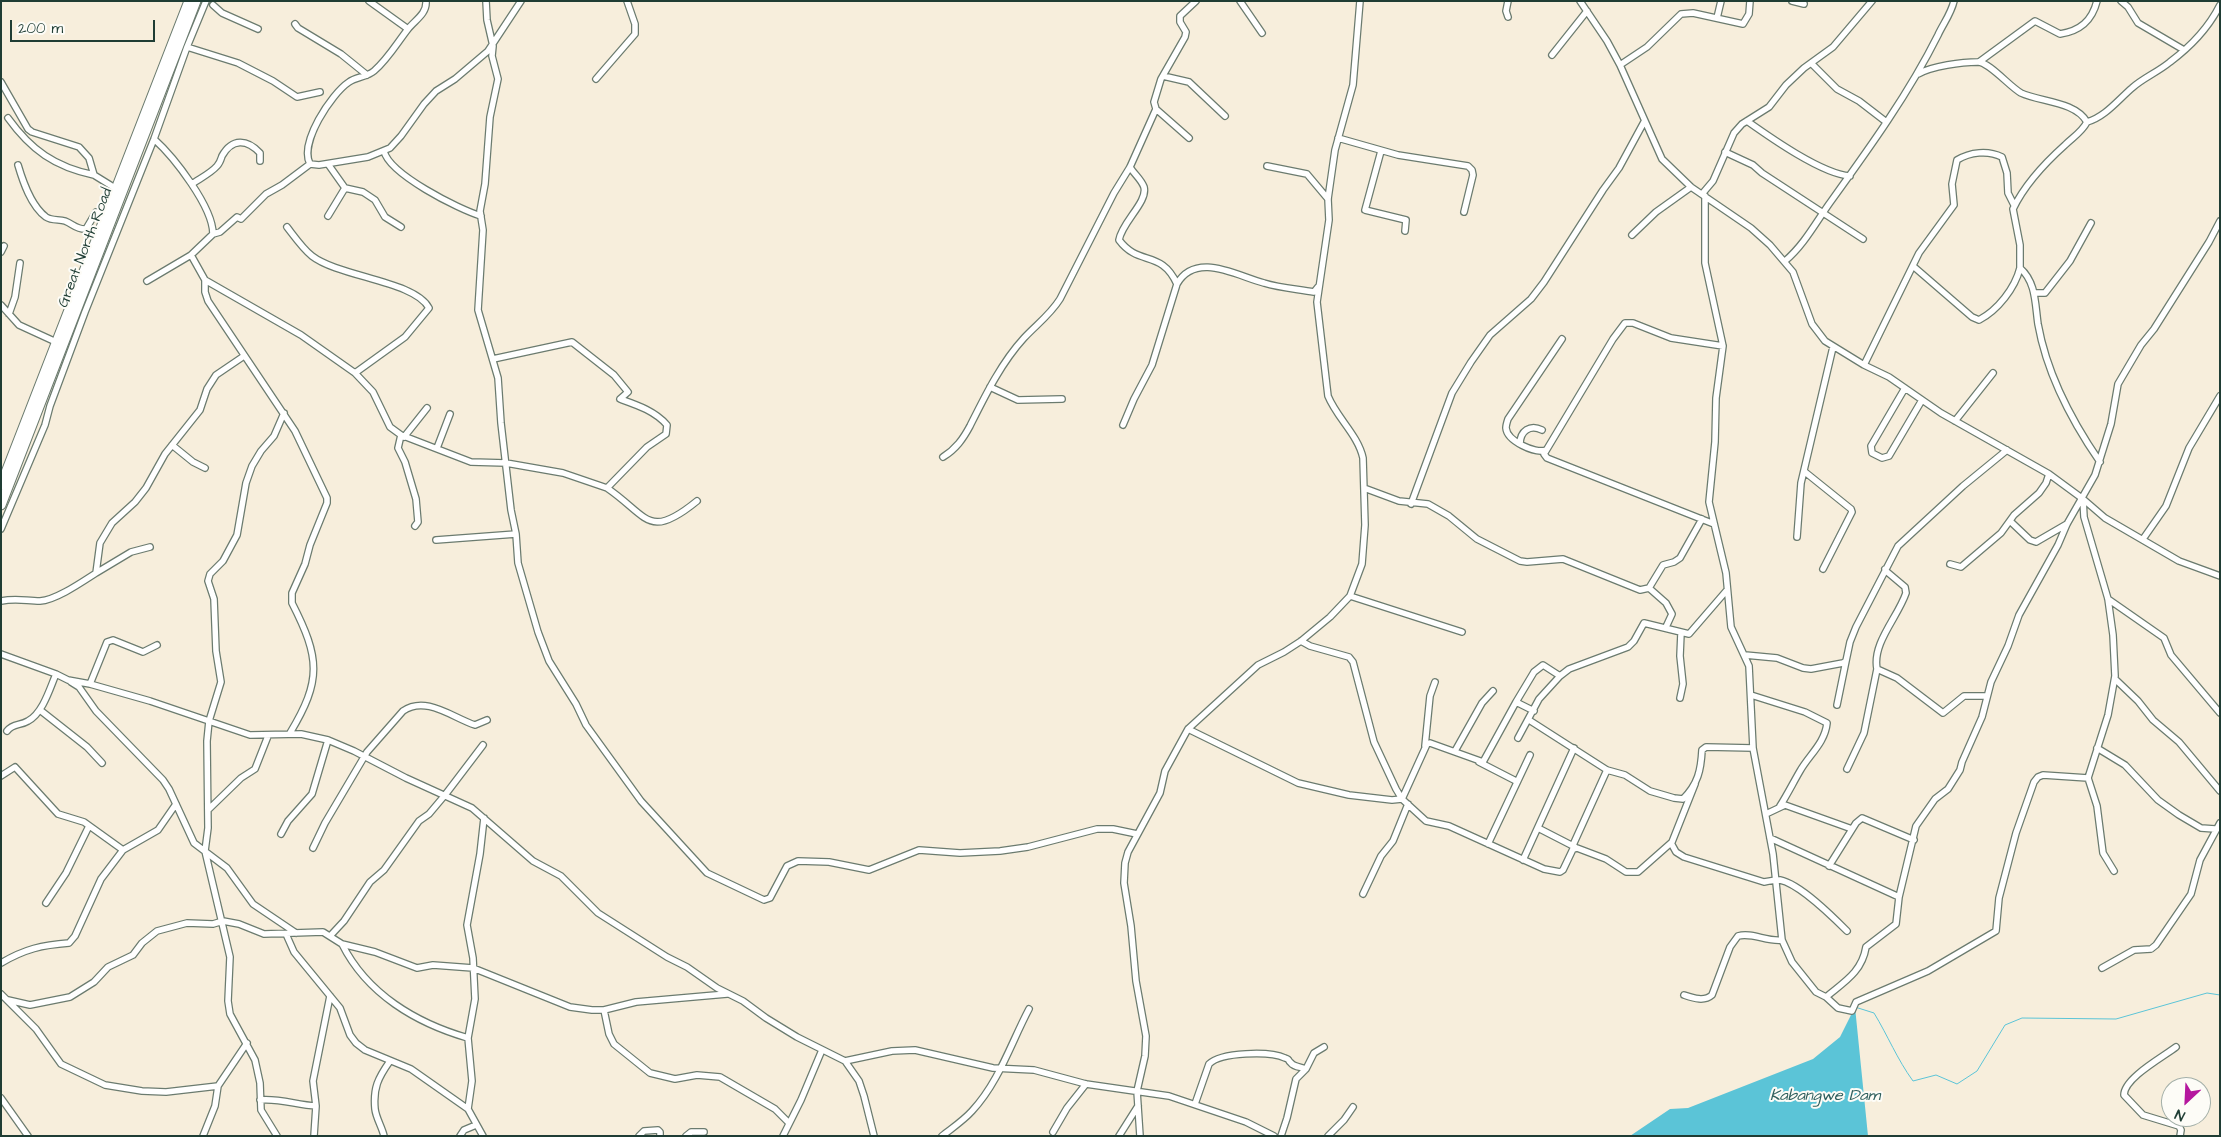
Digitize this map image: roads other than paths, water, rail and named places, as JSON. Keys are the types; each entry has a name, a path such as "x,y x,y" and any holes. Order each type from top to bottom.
{"main road":[{"name":"Great North Road","path":"1,485 114,188 188,1"},
{"name":"Great North Road","path":"1,505 196,1"}],"street":[{"path":"1,529 42,435 85,312 154,139 187,47 206,1 222,13 258,29"},
{"path":"369,1 408,29"},
{"path":"310,164 306,150 312,132 334,95 351,80 373,72 422,14 426,1"},
{"path":"486,1 487,20 493,46 492,56 498,79 490,117 481,216 483,230 478,310 498,378 500,423 511,510 516,534 516,548 522,578 542,643 559,679 576,704 586,725 641,801 710,875 768,900 772,896 787,866 798,861 839,863 869,870 919,850 960,853 1000,851 1097,829 1113,829 1137,834"},
{"path":"147,281 192,255 213,234 220,232 237,217 242,219 266,194 282,185 310,164 328,164 368,157 384,151 401,136 424,104 436,92 477,62 493,46 521,1"},
{"path":"596,79 635,34 635,24 627,1"},
{"path":"943,457 959,445 990,387 1024,338 1050,314 1060,299 1114,193 1130,167 1156,109 1155,95 1163,76 1185,37 1186,32 1180,22 1180,16 1196,1"},
{"path":"1240,1 1262,33"},
{"path":"1140,1136 1137,1091 1146,1056 1146,1036 1136,981 1130,914 1124,883 1126,859 1137,834 1160,793 1165,771 1188,729 1258,665 1284,652 1330,617 1350,596 1362,564 1365,524 1361,448 1332,406 1328,396 1318,313 1318,287 1329,220 1328,199 1338,138 1353,85 1360,1"},
{"path":"1508,1 1506,11 1508,17"},
{"path":"1717,18 1721,1"},
{"path":"1620,65 1647,47 1681,14 1693,13 1743,24 1749,14 1750,1"},
{"path":"1792,1 1804,4"},
{"path":"1872,1 1833,47 1786,85 1770,107 1747,121 1734,133 1713,181 1703,195 1705,264 1724,346 1716,398 1715,442 1709,502 1726,573 1730,627 1749,666 1753,748 1770,838 1782,940 1792,962 1816,992 1826,997 1838,1008 1852,1011 1856,1002 1928,971 1996,931 1998,898 2016,833 2034,782 2038,776 2043,775 2088,778"},
{"path":"1785,261 1798,249 1850,176 1918,74 1950,13 1954,1"},
{"path":"1979,62 2035,21 2060,34 2077,29 2094,14 2097,1"},
{"path":"2121,1 2133,14 2134,20 2184,50"},
{"path":"213,5 220,2"},
{"path":"1552,55 1584,5 1620,65 1662,159 1691,187 1762,236 1785,261 1798,281 1812,324 1819,335 1833,347 1889,377 1955,421 2049,474 2083,498 2105,518 2179,560 2220,576"},
{"path":"1913,266 1972,317 1979,320 2001,302 2017,279 2020,268 2020,245 2012,212 2014,205 2026,188 2064,145 2080,133 2087,122 2110,108 2132,87 2170,62 2197,38 2217,14 2220,5"},
{"path":"295,24 298,28 341,54 367,75"},
{"path":"187,47 238,63 273,81 297,97 320,92"},
{"path":"1918,74 1938,66 1979,62 1989,66 2015,89 2025,95 2057,103 2077,113 2087,122"},
{"path":"1811,63 1837,89 1859,101 1886,121"},
{"path":"1163,76 1189,82 1224,116"},
{"path":"2,86 32,132 79,147 90,158 94,175"},
{"path":"1156,109 1189,138"},
{"path":"8,118 22,137 37,151 77,172 94,175 114,188"},
{"path":"1747,121 1800,156 1834,172 1850,176"},
{"path":"1412,504 1452,393 1470,362 1490,335 1531,299 1544,282 1602,190 1619,168 1644,122"},
{"path":"1338,138 1381,151 1468,166 1472,170 1473,175 1464,212"},
{"path":"154,139 168,152 192,184 210,215 213,224 213,234"},
{"path":"192,184 215,168 226,151 237,142 241,141 250,144 260,153 260,161"},
{"path":"384,151 388,162 434,195 481,216"},
{"path":"1381,151 1365,210 1406,220 1405,231"},
{"path":"1725,152 1752,165 1863,239"},
{"path":"1864,365 1923,248 1954,205 1952,184 1957,160 1966,155 1982,153 1995,153 2002,157 2007,173 2008,193 2014,205"},
{"path":"328,164 345,188 363,192 375,200 385,217 401,227"},
{"path":"18,166 26,188 40,211 47,217 86,229 96,212 105,213"},
{"path":"1267,166 1307,174 1328,199"},
{"path":"1130,167 1144,186 1144,196 1121,230 1119,240 1125,248 1134,254 1164,265 1171,271 1178,284"},
{"path":"1632,235 1648,219 1691,187"},
{"path":"328,216 345,188"},
{"path":"1826,997 1858,970 1865,956 1866,947 1896,924 1899,897 1916,826 1935,799 1948,789 1956,778 1982,717 1987,696 2019,615 2058,546 2067,524 2083,498 2100,462 2111,424 2118,384 2141,345 2154,329 2209,242 2220,221"},
{"path":"2034,293 2045,293 2070,261 2091,223"},
{"path":"287,227 311,255 320,261 361,276 400,287 423,301 429,308 405,337 356,373"},
{"path":"192,255 205,280 205,292 208,301 284,413 314,466 327,498 327,503 310,545 305,564 292,593 292,603 314,659 310,696 290,734"},
{"path":"9,314 15,297 20,264"},
{"path":"1123,425 1152,366 1178,284 1183,275 1200,267 1217,268 1273,286 1314,292 1318,287"},
{"path":"2020,268 2031,280 2044,354 2050,373 2068,410 2100,462"},
{"path":"205,280 301,335 356,373 373,392 390,427 402,436 472,462 506,463 563,473 607,488 640,517 649,521 675,518 698,501"},
{"path":"1,305 19,325 56,342"},
{"path":"1714,524 1547,458 1544,454 1613,339 1625,323 1633,323 1671,338 1724,346"},
{"path":"1546,450 1540,452 1533,451 1520,444 1508,434 1506,428 1508,419 1562,339"},
{"path":"493,359 572,342 614,375 628,392 620,399 643,407 662,418 668,425 666,434 648,447 607,488"},
{"path":"1797,537 1800,490 1833,347"},
{"path":"96,573 98,550 112,523 135,502 146,488 172,445 200,410 207,389 216,375 244,356"},
{"path":"1955,421 1993,373"},
{"path":"990,387 1018,400 1062,399"},
{"path":"1905,388 1870,448 1872,452 1882,458 1889,456 1922,400"},
{"path":"2143,539 2166,506 2189,448 2220,396"},
{"path":"416,526 418,522 416,499 405,462 398,448 402,436 427,408"},
{"path":"277,1136 263,1115 257,1069 247,1043 230,1014 230,957 217,893 208,868 205,851 208,841 207,741 209,721 221,682 216,651 214,599 208,577 223,561 237,536 249,475 261,451 277,430 284,413"},
{"path":"437,448 450,414"},
{"path":"1520,444 1524,431 1533,427 1542,430"},
{"path":"172,445 193,462 205,468"},
{"path":"1836,705 1850,642 1898,546 2007,450"},
{"path":"1804,472 1851,509 1852,512 1823,569"},
{"path":"1950,564 1961,567 1995,538 2010,520 2043,488 2049,474"},
{"path":"1364,488 1394,500 1412,504 1428,504 1443,512 1477,539 1520,561 1563,560 1640,590 1649,588 1663,565 1680,558 1702,519"},
{"path":"2083,498 2084,517 2108,599 2113,635 2115,680 2108,714 2088,778 2097,806 2103,853 2114,871"},
{"path":"2010,520 2026,537 2036,542 2067,524"},
{"path":"436,540 516,534"},
{"path":"1,601 19,598 41,601 53,597 131,552 150,547"},
{"path":"1847,769 1864,733 1877,669 1876,657 1906,592 1905,588 1886,572 1886,569"},
{"path":"1649,588 1670,609 1672,614 1666,627"},
{"path":"1518,738 1539,699 1569,669 1624,650 1634,641 1644,622 1689,634 1727,590"},
{"path":"1350,596 1462,632"},
{"path":"2108,599 2164,638 2171,655 2220,713"},
{"path":"1680,698 1683,684 1680,656 1681,632"},
{"path":"90,684 102,652 108,642 113,640 143,652 158,645"},
{"path":"1301,640 1310,646 1349,657 1353,662 1374,742 1402,799 1426,821 1449,826 1471,838 1544,869 1560,872 1565,867 1575,846 1606,770"},
{"path":"1,654 56,674 79,687 96,711 163,780 194,843 227,868 253,904 296,933"},
{"path":"1745,655 1777,658 1796,667 1811,669 1839,665 1846,661"},
{"path":"1479,762 1485,759 1534,672 1543,665 1560,676"},
{"path":"1877,669 1897,678 1943,712 1964,696 1987,696"},
{"path":"7,731 12,725 29,721 40,710 56,674"},
{"path":"68,680 90,684 150,701 250,735 290,734 328,740 472,808 532,861 561,876 598,914 687,967 727,994 743,1001 766,1018 845,1061 862,1088 874,1136"},
{"path":"2115,680 2138,701 2153,720 2179,742 2220,791"},
{"path":"1402,799 1425,746 1430,696 1435,682"},
{"path":"1455,750 1482,703 1493,691"},
{"path":"1751,695 1805,712 1827,723 1826,730 1818,746 1799,773 1780,806 1766,814"},
{"path":"1516,702 1534,711"},
{"path":"313,848 325,823 365,756 403,710 409,706 434,707 475,725 487,720"},
{"path":"40,710 87,747 102,763"},
{"path":"1529,720 1606,770 1625,775 1650,791 1674,798 1683,798 1695,784"},
{"path":"1188,729 1298,783 1316,789 1349,795 1392,800 1402,799"},
{"path":"208,810 242,778 256,769 268,736"},
{"path":"281,834 288,821 312,794 328,740"},
{"path":"1425,746 1430,742 1455,750 1516,781"},
{"path":"331,935 344,921 370,882 384,870 419,821 429,814 446,795 483,745"},
{"path":"1538,828 1606,859 1626,872 1635,874 1671,843 1702,765 1702,750 1706,747 1753,748"},
{"path":"1523,860 1574,748"},
{"path":"2097,748 2135,773 2158,800 2179,815 2201,828 2215,830"},
{"path":"1488,844 1516,781 1530,755"},
{"path":"1,776 15,766 58,814 65,818 75,818 112,840 124,850"},
{"path":"1,963 34,947 56,943 69,944 75,936 101,879 124,850 158,830 176,804"},
{"path":"1363,894 1381,856 1393,841 1408,804"},
{"path":"1780,806 1791,807 1852,829"},
{"path":"468,1108 472,1081 468,1038 475,999 473,968 466,925 480,854 484,818"},
{"path":"1829,866 1852,829 1862,818 1914,840"},
{"path":"2102,968 2134,950 2151,949 2156,945 2191,894 2200,860 2220,823"},
{"path":"46,903 66,873 89,826"},
{"path":"1770,838 1899,897"},
{"path":"1671,843 1676,852 1684,857 1764,882 1787,882 1824,908 1847,930"},
{"path":"8,1000 30,1005 70,997 94,982 108,967 134,955 142,943 157,931 186,924 223,922 239,924 264,934 323,932 331,935 342,944 348,956 362,972 400,1009 432,1026 468,1038"},
{"path":"286,934 294,952 340,1008 350,1035 356,1043 390,1061 411,1069 468,1108 484,1135"},
{"path":"1684,995 1698,999 1709,998 1712,995 1730,947 1738,936 1747,935 1774,941 1782,940"},
{"path":"342,944 375,952 416,968 433,965 473,968 570,1007 604,1010 636,1002 727,994"},
{"path":"1,994 36,1029 62,1064 105,1085 142,1091 166,1092 218,1086"},
{"path":"314,1136 316,1106 313,1081 330,996"},
{"path":"942,1136 973,1111 1013,1046 1029,1009"},
{"path":"604,1010 609,1034 614,1044 650,1073 675,1079 711,1074 724,1078 775,1108 789,1123"},
{"path":"203,1136 214,1106 218,1086 247,1043"},
{"path":"1281,1136 1296,1079 1306,1068 1314,1053 1324,1047"},
{"path":"2176,1047 2128,1083 2124,1095 2143,1115 2179,1126 2181,1130 2180,1136"},
{"path":"783,1136 822,1050"},
{"path":"845,1061 892,1051 915,1050 999,1069 1034,1070 1086,1084 1169,1096 1246,1122 1274,1136"},
{"path":"1195,1104 1209,1064 1217,1058 1248,1053 1284,1057 1293,1065 1306,1068"},
{"path":"384,1136 375,1110 375,1088 378,1079 390,1061"},
{"path":"1053,1132 1067,1108 1086,1084"},
{"path":"1,1098 28,1136"},
{"path":"260,1100 276,1099 293,1105 316,1106"},
{"path":"1119,1136 1138,1106"},
{"path":"1328,1136 1344,1120 1353,1107"},
{"path":"460,1136 464,1130 476,1124"},
{"path":"639,1136 644,1131 658,1130 660,1136"},
{"path":"686,1136 691,1132 704,1132"}],"water":[{"name":"Kabangwe Dam","path":"1855,1007 1868,1136 1630,1136 1670,1109 1688,1108 1813,1059 1840,1037"}],"waterway":[{"path":"1855,1007 1874,1013 1913,1081 1936,1075 1957,1084 1977,1071 2005,1025 2022,1018 2116,1019 2207,993 2220,995"}]}
